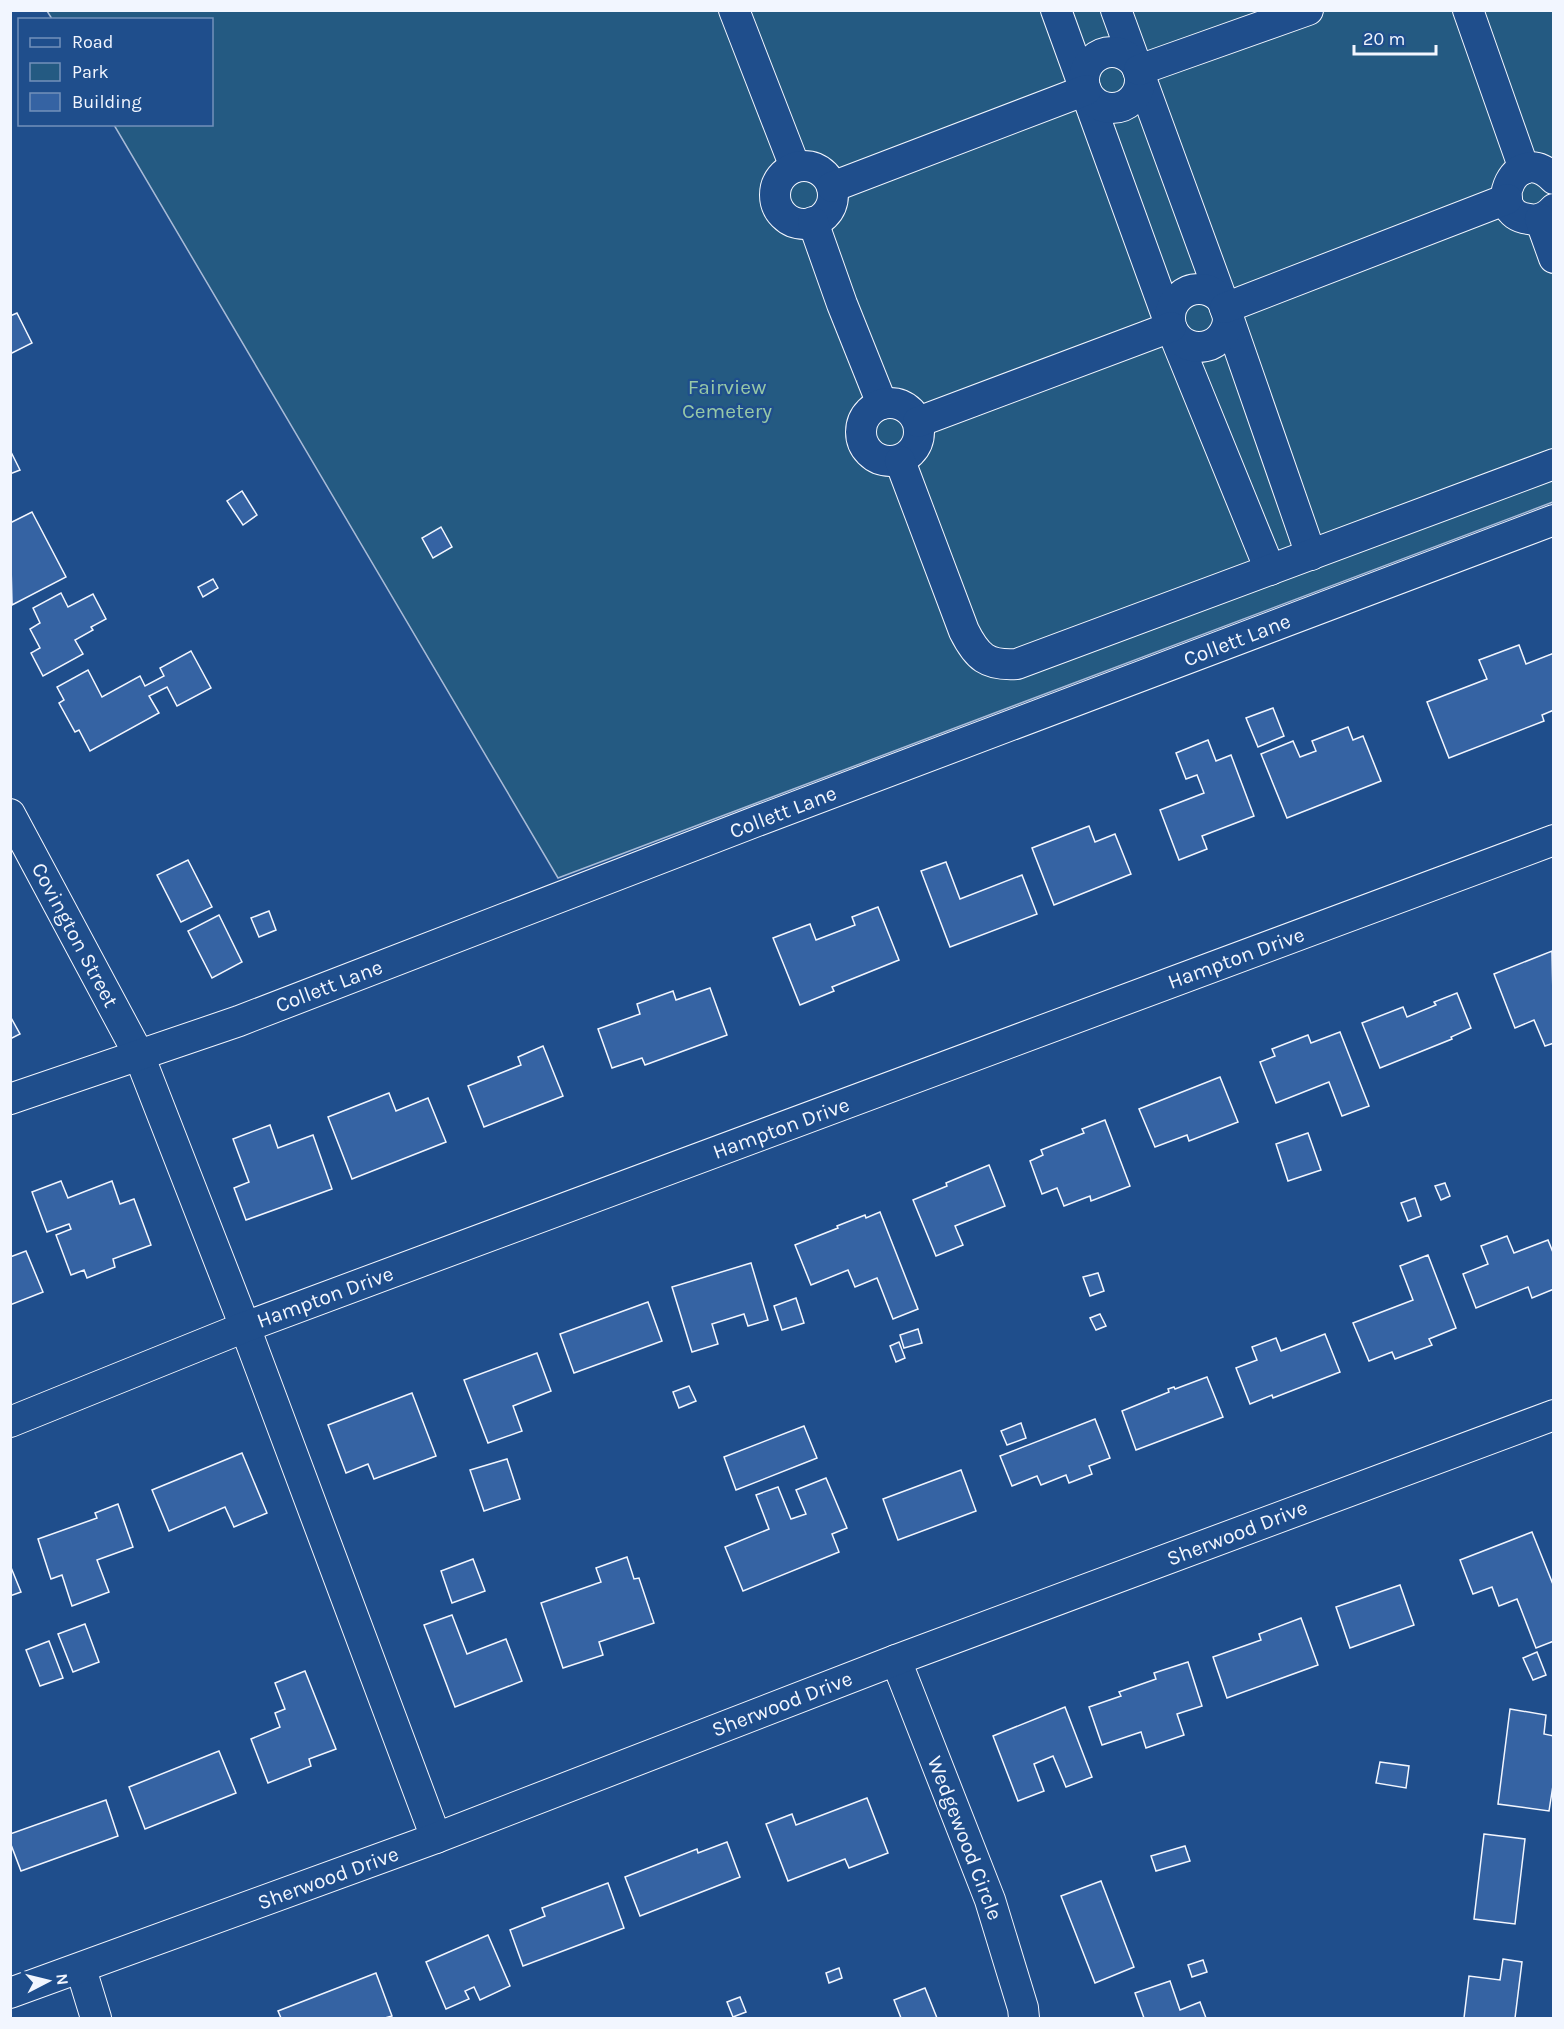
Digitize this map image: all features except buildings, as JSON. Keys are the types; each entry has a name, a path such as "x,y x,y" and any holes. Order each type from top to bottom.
{"street":[{"path":"734,10 795,167"},
{"path":"1056,10 1171,327 1270,570"},
{"path":"1116,10 1226,308 1311,555"},
{"path":"1139,70 1308,10"},
{"path":"1468,10 1524,169"},
{"path":"1086,90 1084,84 1086,70 1099,55 1113,51 1120,52 1132,59 1139,70"},
{"path":"832,187 1086,90"},
{"path":"807,166 818,169 827,177 832,187 833,197 830,206 825,214 813,222 800,224 787,218 777,207 775,201 779,180 795,167 807,166"},
{"path":"1554,179 1544,170 1524,169 1514,175 1508,184 1507,200 1509,206 1519,216 1526,219 1547,214 1554,258"},
{"path":"1226,308 1507,200"},
{"path":"813,222 842,304 882,404"},
{"path":"1199,289 1218,297 1226,308 1225,331 1215,343 1201,348 1186,345 1179,340 1169,321 1172,307 1180,296 1199,289"},
{"path":"918,422 1171,327"},
{"path":"882,404 901,405 911,411 918,422 920,434 917,445 910,454 900,460 888,462 876,458 863,444 861,432 864,420 871,410 882,404"},
{"path":"900,460 964,631 972,647 984,659 1000,665 1017,664 1554,464"},
{"name":"Collett Lane","path":"10,1099 250,1017 760,820 1554,520"},
{"name":"Covington Street","path":"10,814 139,1055 436,1838"},
{"name":"Hampton Drive","path":"10,1422 244,1327 1554,840"},
{"name":"Sherwood Drive","path":"10,1993 436,1838 896,1660 1552,1420"},
{"name":"Wedgewood Circle","path":"896,1660 990,1900 1023,2008 1024,2019"},
{"path":"81,1969 96,2019"}],"green space":[{"name":"Fairview Cemetery","path":"47,11 1553,11 1553,502 558,878 115,126 213,126 213,18 51,18"}]}
